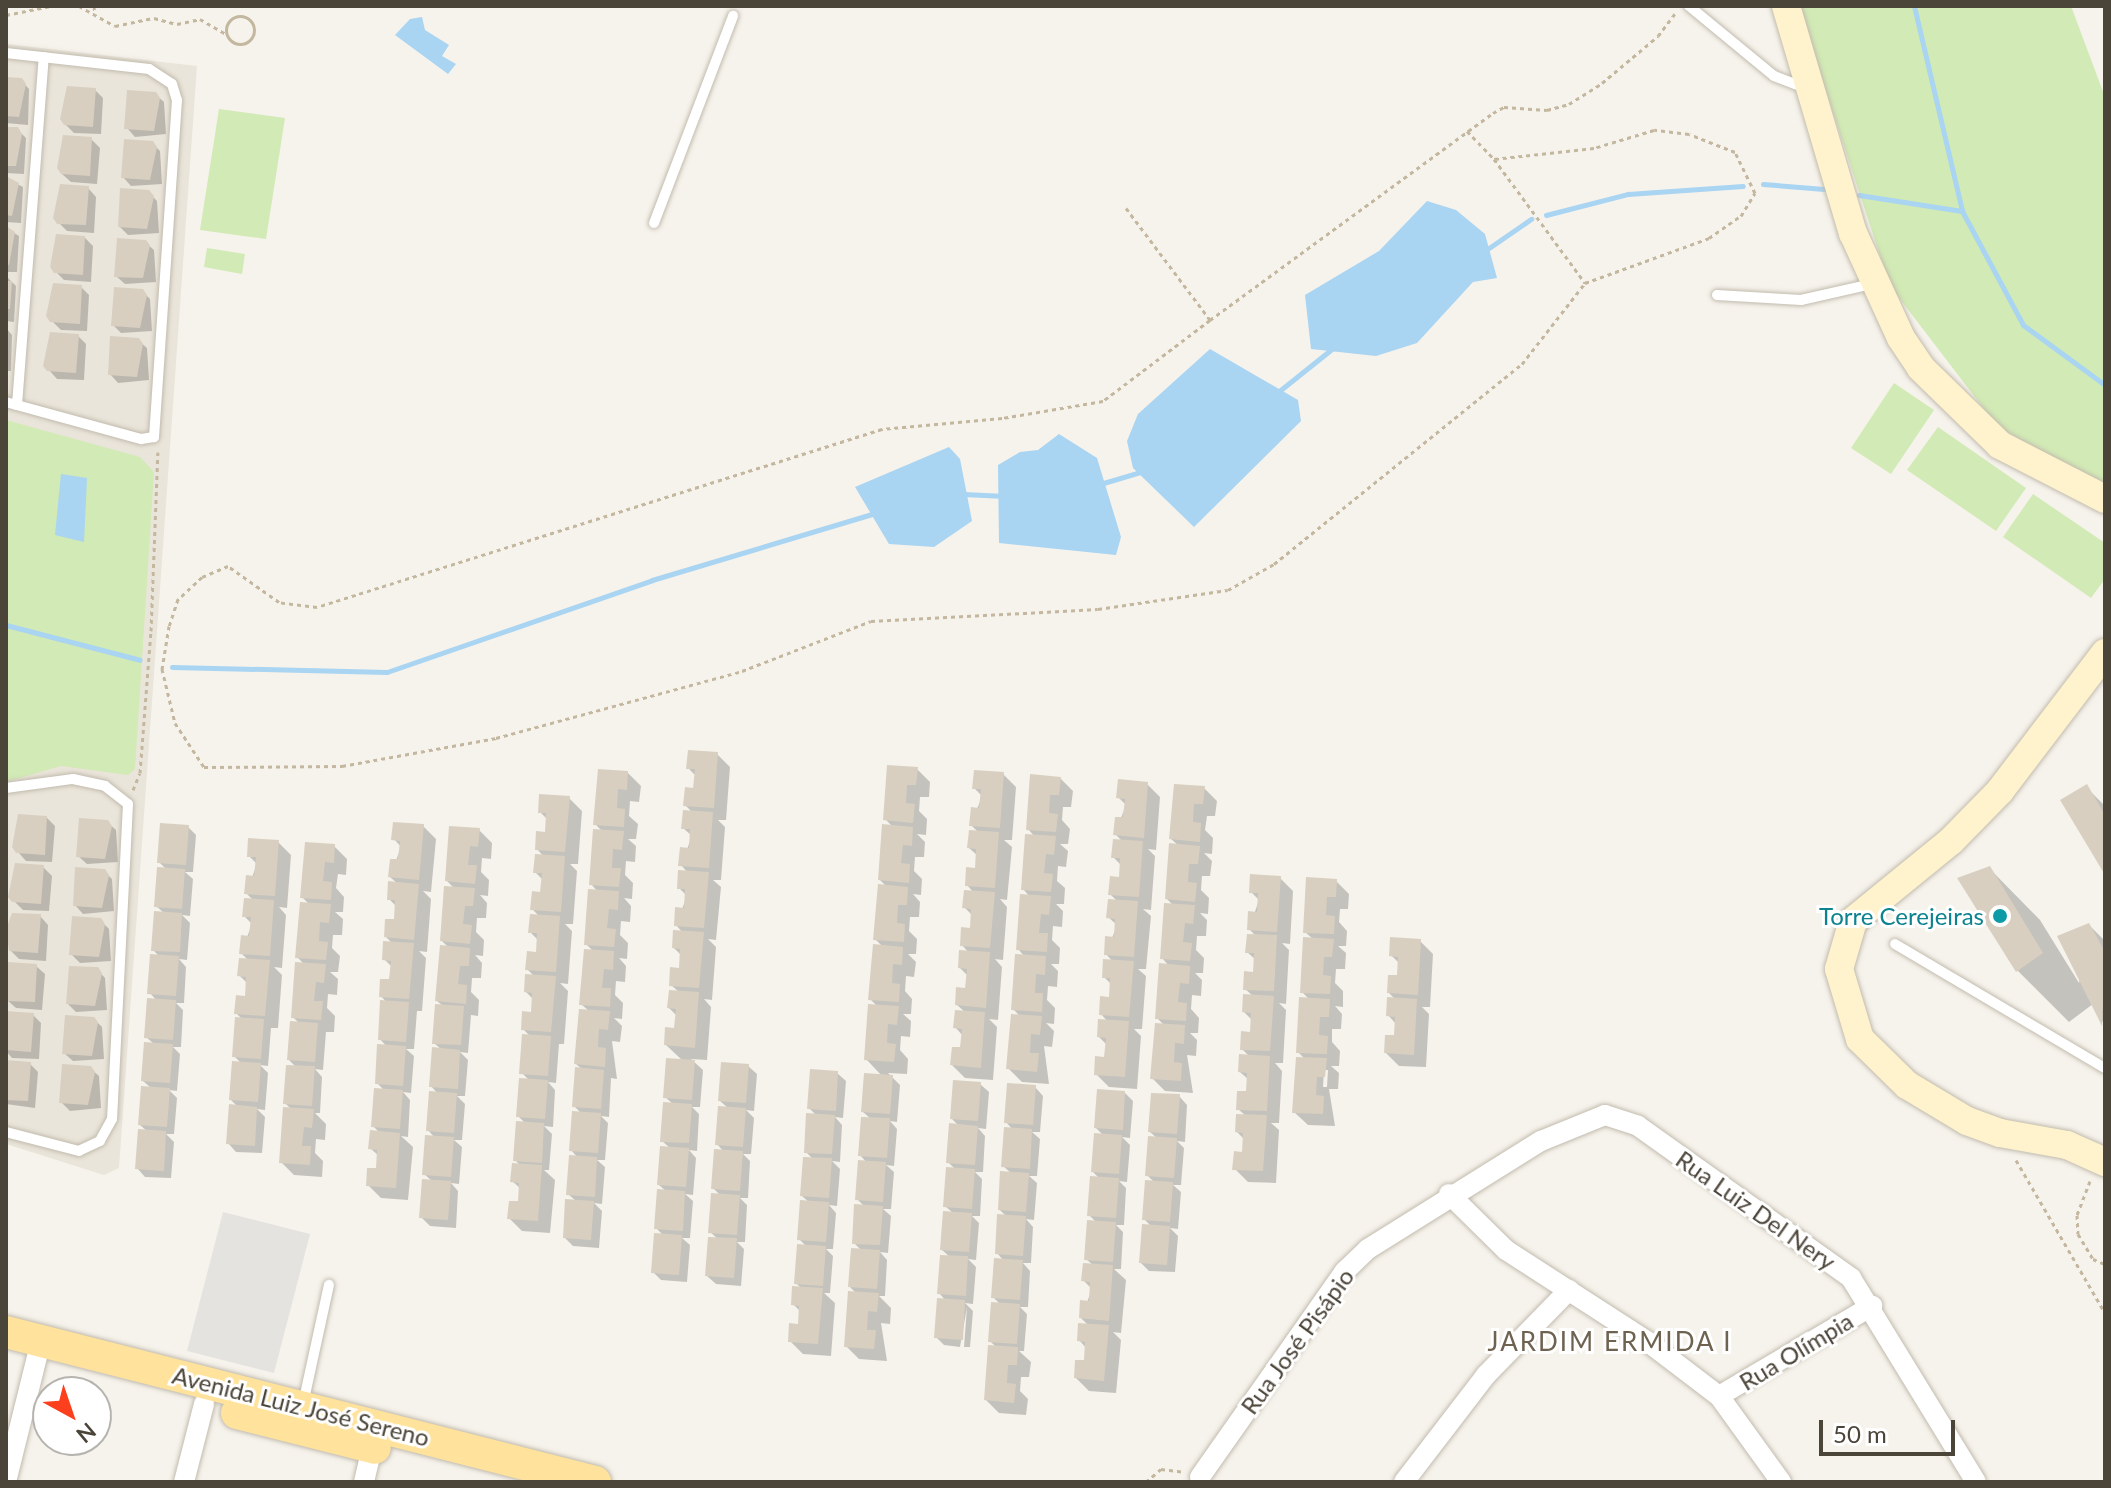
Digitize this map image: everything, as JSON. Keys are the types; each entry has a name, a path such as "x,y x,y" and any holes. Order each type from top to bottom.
{"main road":[{"name":"Avenida Luiz José Sereno","path":"6,1332 28,1351 204,1404 511,1482"},
{"name":"Avenida Luiz José Sereno","path":"28,1351 302,1406 595,1482"}],"street":[{"path":"1786,6 1872,284 1921,368 2000,445 2105,499"},
{"path":"2102,1160 2067,1145 2000,1133 1943,1107 1880,1063 1860,1039 1846,1001 1839,969 1844,941 1853,921 1875,898 1951,841 2000,791 2105,653"},
{"name":"Rua Luiz Del Nery","path":"1449,1194 1582,1120 1615,1115 1787,1229 1851,1278 1872,1306 1976,1482"},
{"path":"1449,1194 1506,1250 1569,1290 1719,1396 1781,1482"},
{"name":"Rua José Pisápio","path":"1200,1477 1344,1272 1393,1229 1449,1194"},
{"path":"1404,1482 1486,1375 1569,1290"},
{"name":"Rua Olímpia","path":"1719,1396 1872,1306"},
{"path":"6,1482 28,1351"},
{"path":"184,1482 204,1404"},
{"path":"364,1482 372,1447"}],"lane":[{"path":"1689,6 1774,76 1811,89"},
{"path":"654,223 733,16"},
{"path":"6,53 44,57 149,69 167,79 176,92 154,437 141,439 12,404 44,57"},
{"path":"1717,295 1801,300 1872,284"},
{"path":"6,788 73,779 105,786 128,804 112,1119 100,1141 79,1151 6,1132"},
{"path":"1895,944 2105,1068"},
{"path":"302,1406 329,1285"}],"path":[{"path":"6,15 51,6"},
{"path":"79,6 115,26 154,18 177,24 200,19 235,43 245,43 252,37 253,24 242,16 233,18 226,34"},
{"path":"94,6 95,14"},
{"path":"1494,159 1594,148 1654,130 1689,134 1735,152 1755,193 1741,216 1709,238 1585,283 1522,364 1274,564 1228,590 1098,609 871,621 742,671 496,738 342,766 204,767 175,723 162,669 169,626 178,599 202,577 228,566 279,602 317,607 882,429 1002,418 1103,401 1467,131 1504,107 1547,110 1569,104 1658,36 1680,6"},
{"path":"1467,131 1494,159 1585,283"},
{"path":"1126,208 1210,320"},
{"path":"128,804 140,773 151,631 159,456 154,437"},
{"path":"2000,1133 2105,1313"},
{"path":"2102,1160 2077,1215 2078,1234 2093,1259 2105,1264"},
{"path":"1146,1482 1161,1469 1200,1477"}],"shaded area":[{"path":"6,44 197,66 119,1168 104,1175 6,1144"},
{"path":"223,1212 310,1234 274,1373 187,1351"}],"green space":[{"path":"1798,6 2071,6 2105,97 2105,490 1997,426 1890,286"},
{"path":"219,109 285,118 266,239 200,230"},
{"path":"207,248 245,254 242,274 204,267"},
{"path":"1894,383 1934,410 1891,474 1851,448"},
{"path":"6,420 140,457 154,472 135,769 128,775 61,766 6,782"},
{"path":"1938,427 2026,488 1996,531 1907,470"},
{"path":"2033,494 2105,543 2105,579 2091,598 2003,537"}],"water":[{"path":"422,17 425,30 449,45 442,56 456,64 448,74 395,35 410,19"},
{"path":"1427,201 1456,210 1485,234 1497,278 1473,282 1417,343 1376,356 1311,349 1305,295 1379,251"},
{"path":"1210,349 1298,400 1301,421 1194,527 1133,468 1127,441 1138,414"},
{"path":"1059,434 1097,458 1121,537 1116,555 999,543 998,465 1020,452 1038,450"},
{"path":"949,447 960,459 972,521 934,547 889,544 855,487"},
{"path":"61,474 87,478 84,542 55,535"}],"building":[{"path":"6,77 22,78 26,84 19,117 6,116"},
{"path":"67,86 96,88 93,127 64,125 60,119"},
{"path":"127,90 156,92 160,98 154,131 124,129"},
{"path":"6,127 18,127 22,134 16,166 6,166"},
{"path":"63,135 92,137 90,176 61,174 57,168"},
{"path":"124,139 153,141 157,147 150,180 121,178"},
{"path":"6,176 19,183 12,216 6,215"},
{"path":"60,184 89,186 86,225 57,224 53,218"},
{"path":"120,188 149,190 154,196 147,229 118,227"},
{"path":"6,226 15,232 9,265 6,265"},
{"path":"56,234 85,236 83,275 54,273 50,267"},
{"path":"117,238 146,240 150,245 143,278 114,277"},
{"path":"6,281 12,281 10,309 6,309"},
{"path":"53,283 82,285 80,324 50,322 46,316"},
{"path":"114,287 143,289 147,295 140,328 111,326"},
{"path":"50,332 79,334 76,373 47,371 43,366"},
{"path":"110,336 139,338 143,344 137,377 108,375"},
{"path":"688,750 718,752 714,808 683,806 685,787 693,788 695,769 686,769"},
{"path":"887,765 918,767 916,785 907,785 906,803 915,804 913,823 883,820"},
{"path":"598,769 628,771 627,790 618,789 617,808 625,809 624,827 593,825"},
{"path":"974,770 1004,772 1000,828 969,826 971,807 979,808 981,789 972,789"},
{"path":"1030,774 1061,777 1059,795 1050,795 1049,813 1058,814 1056,832 1026,830"},
{"path":"1118,779 1148,782 1144,838 1113,835 1115,817 1123,817 1125,799 1116,798"},
{"path":"1174,784 1205,786 1203,804 1194,804 1193,822 1201,823 1200,842 1169,839"},
{"path":"2087,784 2105,815 2105,875 2060,800"},
{"path":"539,794 570,796 565,852 535,850 536,831 545,832 546,813 538,813"},
{"path":"683,810 713,812 709,868 678,866 680,847 689,848 690,829 681,829"},
{"path":"18,814 47,816 45,855 16,853 12,847"},
{"path":"79,818 108,820 112,826 105,859 76,857"},
{"path":"393,822 424,824 419,880 388,877 390,859 398,859 400,841 391,840"},
{"path":"160,823 189,825 186,865 157,863"},
{"path":"882,824 913,827 912,846 903,845 901,863 910,864 909,883 878,880"},
{"path":"449,826 480,828 478,847 470,846 468,865 477,865 475,884 445,881"},
{"path":"593,829 624,831 622,850 613,849 612,868 621,868 619,887 589,885"},
{"path":"969,830 999,832 995,888 965,886 966,867 975,868 976,849 967,848"},
{"path":"1025,834 1056,836 1054,855 1046,854 1044,873 1053,874 1051,892 1021,890"},
{"path":"248,838 279,840 275,896 244,894 246,875 254,876 256,857 247,857"},
{"path":"1113,839 1143,841 1139,897 1108,895 1110,876 1119,877 1120,858 1111,858"},
{"path":"305,842 335,844 334,863 325,862 323,881 332,882 331,900 300,898"},
{"path":"1169,843 1200,846 1198,864 1189,864 1188,882 1197,883 1195,902 1165,899"},
{"path":"535,854 565,856 561,912 530,910 532,891 540,892 542,873 533,873"},
{"path":"15,863 44,865 41,904 12,902 8,897"},
{"name":"Torre Cerejeiras","path":"1990,866 2043,953 2016,972 1957,878"},
{"path":"75,867 105,869 109,875 102,908 73,906"},
{"path":"157,867 185,869 182,909 154,907"},
{"path":"678,870 709,872 704,928 674,926 675,907 684,908 685,889 677,889"},
{"path":"1250,874 1281,876 1277,932 1247,930 1248,911 1257,912 1258,893 1249,893"},
{"path":"1306,877 1337,879 1336,897 1327,897 1326,915 1335,916 1334,934 1303,933"},
{"path":"388,881 419,884 414,940 384,937 385,919 394,919 395,900 387,900"},
{"path":"878,884 908,887 907,905 898,905 897,923 905,924 904,942 873,940"},
{"path":"444,886 475,888 473,906 465,906 463,924 472,925 470,944 440,941"},
{"path":"588,889 619,891 618,910 609,909 607,928 616,929 614,947 584,945"},
{"path":"964,890 995,892 990,948 960,946 961,927 970,928 971,909 962,908"},
{"path":"1020,894 1051,896 1049,915 1041,914 1039,933 1048,933 1047,952 1016,950"},
{"path":"244,898 274,900 270,956 239,954 241,935 249,936 251,917 242,917"},
{"path":"1108,899 1138,901 1134,957 1104,955 1105,936 1114,937 1115,919 1106,918"},
{"path":"300,902 331,904 329,923 320,922 319,941 328,942 326,960 295,958"},
{"path":"1164,903 1195,905 1193,924 1185,923 1183,942 1192,943 1190,961 1160,959"},
{"path":"154,911 182,913 180,952 151,951"},
{"path":"12,913 41,914 38,953 9,951 6,929"},
{"path":"530,914 560,916 556,972 525,970 527,951 536,952 537,933 528,933"},
{"path":"72,916 101,918 105,924 99,957 69,955"},
{"path":"2089,923 2105,952 2102,1026 2057,936"},
{"path":"673,930 704,932 699,988 669,986 670,967 679,968 680,949 672,948"},
{"path":"1247,934 1277,935 1274,991 1243,990 1244,971 1253,972 1254,953 1245,953"},
{"path":"1303,937 1334,939 1332,957 1324,957 1323,975 1331,976 1330,994 1300,993"},
{"path":"1390,937 1421,939 1418,995 1387,993 1388,975 1397,975 1398,957 1389,956"},
{"path":"383,941 414,943 409,999 379,997 380,979 389,979 391,961 382,960"},
{"path":"873,944 903,947 902,965 893,964 892,983 900,984 899,1002 868,1000"},
{"path":"440,945 470,948 469,966 460,966 458,984 467,985 466,1004 435,1001"},
{"path":"584,949 614,951 613,970 604,969 602,988 611,988 610,1007 579,1005"},
{"path":"959,950 990,952 986,1008 955,1005 956,987 965,988 967,969 958,968"},
{"path":"150,954 179,956 176,996 147,994"},
{"path":"1015,954 1046,956 1045,975 1036,974 1035,993 1043,993 1042,1012 1011,1010"},
{"path":"239,958 270,960 265,1016 234,1014 236,995 245,996 246,977 237,976"},
{"path":"1103,959 1134,961 1129,1017 1099,1015 1100,996 1109,997 1110,978 1102,978"},
{"path":"8,962 37,964 35,1002 6,1001"},
{"path":"295,962 326,964 324,983 316,982 314,1001 323,1001 321,1020 291,1018"},
{"path":"1159,963 1190,966 1189,984 1180,983 1178,1002 1187,1003 1186,1021 1155,1019"},
{"path":"69,966 98,967 102,973 95,1006 66,1004"},
{"path":"525,974 556,976 551,1032 521,1030 522,1011 531,1012 532,993 524,992"},
{"path":"669,990 699,992 695,1048 664,1045 665,1027 674,1028 676,1009 667,1008"},
{"path":"1243,994 1274,996 1270,1051 1240,1050 1241,1031 1250,1032 1251,1013 1242,1012"},
{"path":"1299,997 1330,999 1329,1017 1320,1017 1319,1035 1328,1036 1327,1054 1296,1053"},
{"path":"1387,997 1417,999 1414,1055 1384,1053 1385,1035 1394,1035 1395,1017 1386,1016"},
{"path":"147,998 176,1000 173,1040 144,1038"},
{"path":"380,1000 409,1002 406,1042 378,1040"},
{"path":"435,1004 464,1006 461,1045 432,1044"},
{"path":"868,1004 899,1006 897,1025 888,1024 887,1043 896,1044 894,1062 864,1060"},
{"path":"579,1009 610,1011 608,1030 599,1029 598,1047 606,1048 605,1067 574,1064"},
{"path":"955,1010 985,1012 981,1068 950,1065 952,1047 960,1047 962,1029 953,1028"},
{"path":"6,1011 34,1013 31,1052 6,1050"},
{"path":"1011,1014 1042,1016 1040,1035 1031,1034 1030,1053 1039,1053 1037,1072 1006,1069"},
{"path":"65,1015 94,1017 98,1022 92,1056 62,1054"},
{"path":"235,1017 264,1019 261,1059 232,1057"},
{"path":"1098,1019 1129,1021 1125,1077 1094,1075 1095,1056 1104,1057 1106,1038 1097,1037"},
{"path":"290,1021 318,1023 315,1062 287,1060"},
{"path":"1155,1023 1185,1025 1184,1044 1175,1043 1174,1062 1182,1063 1181,1081 1150,1079"},
{"path":"522,1034 551,1036 548,1076 519,1074"},
{"path":"144,1042 173,1044 170,1083 141,1081"},
{"path":"377,1044 406,1046 403,1086 375,1084"},
{"path":"432,1047 460,1050 458,1089 429,1087"},
{"path":"1239,1054 1270,1056 1267,1111 1236,1110 1237,1091 1246,1091 1247,1073 1238,1072"},
{"path":"1296,1057 1327,1058 1325,1077 1317,1077 1316,1095 1324,1096 1323,1114 1292,1113"},
{"path":"666,1058 695,1060 692,1100 663,1098"},
{"path":"6,1060 31,1062 28,1101 6,1100"},
{"path":"232,1061 261,1063 258,1102 229,1100"},
{"path":"721,1062 749,1064 746,1103 718,1101"},
{"path":"62,1064 91,1066 95,1072 88,1105 59,1103"},
{"path":"286,1065 315,1066 312,1106 283,1104"},
{"path":"575,1067 604,1070 601,1109 572,1107"},
{"path":"810,1069 838,1071 836,1111 807,1109"},
{"path":"864,1073 893,1075 890,1114 861,1112"},
{"path":"519,1078 548,1080 545,1119 516,1117"},
{"path":"953,1080 981,1082 978,1121 950,1119"},
{"path":"1007,1083 1036,1085 1033,1125 1004,1123"},
{"path":"141,1086 170,1088 167,1127 138,1125"},
{"path":"374,1088 403,1090 400,1129 371,1127"},
{"path":"1097,1089 1125,1091 1123,1130 1094,1128"},
{"path":"429,1091 457,1093 454,1133 426,1131"},
{"path":"1151,1093 1180,1094 1177,1134 1148,1132"},
{"path":"663,1102 692,1104 689,1143 660,1142"},
{"path":"229,1104 257,1107 255,1146 226,1144"},
{"path":"718,1106 746,1108 743,1147 715,1145"},
{"path":"283,1107 314,1109 312,1128 304,1127 302,1146 311,1146 310,1165 279,1163"},
{"path":"572,1111 601,1113 598,1153 569,1151"},
{"path":"806,1113 835,1115 832,1154 804,1153"},
{"path":"1236,1114 1267,1115 1263,1171 1232,1170 1234,1151 1242,1152 1243,1133 1235,1132"},
{"path":"861,1117 890,1118 887,1158 858,1156"},
{"path":"516,1121 544,1123 542,1163 513,1161"},
{"path":"949,1123 978,1126 975,1165 946,1163"},
{"path":"1004,1127 1032,1129 1030,1169 1001,1167"},
{"path":"138,1129 166,1131 164,1171 135,1169"},
{"path":"370,1130 400,1133 396,1188 366,1186 367,1168 376,1168 377,1150 368,1149"},
{"path":"1094,1133 1122,1135 1119,1174 1091,1172"},
{"path":"425,1135 454,1137 451,1177 422,1175"},
{"path":"1148,1136 1177,1138 1174,1178 1145,1176"},
{"path":"660,1146 689,1148 686,1187 657,1185"},
{"path":"714,1149 743,1151 740,1191 711,1189"},
{"path":"569,1155 597,1157 595,1197 566,1195"},
{"path":"803,1157 832,1158 829,1198 800,1196"},
{"path":"858,1160 886,1162 883,1202 855,1200"},
{"path":"512,1163 542,1165 538,1221 507,1219 509,1201 518,1201 519,1183 510,1182"},
{"path":"946,1167 975,1169 972,1209 943,1207"},
{"path":"1000,1171 1029,1173 1026,1212 998,1210"},
{"path":"1090,1176 1119,1178 1116,1218 1087,1216"},
{"path":"422,1179 451,1181 448,1220 419,1218"},
{"path":"1145,1180 1173,1182 1170,1222 1142,1220"},
{"path":"657,1189 685,1191 683,1231 654,1229"},
{"path":"711,1193 740,1195 737,1235 708,1233"},
{"path":"565,1199 594,1201 591,1240 563,1238"},
{"path":"800,1200 829,1202 826,1242 797,1240"},
{"path":"854,1204 883,1206 880,1245 852,1244"},
{"path":"943,1211 972,1213 969,1252 940,1250"},
{"path":"997,1214 1026,1216 1023,1256 995,1254"},
{"path":"1087,1220 1116,1222 1113,1262 1084,1260"},
{"path":"1142,1224 1170,1226 1167,1265 1139,1263"},
{"path":"654,1233 682,1235 679,1275 651,1273"},
{"path":"708,1237 737,1238 734,1278 705,1276"},
{"path":"797,1244 826,1246 823,1286 794,1284"},
{"path":"851,1248 880,1250 877,1289 848,1287"},
{"path":"940,1255 968,1256 966,1296 937,1294"},
{"path":"994,1258 1023,1260 1020,1300 991,1298"},
{"path":"1083,1263 1113,1265 1109,1321 1079,1318 1080,1300 1089,1301 1090,1282 1081,1281"},
{"path":"792,1286 823,1288 818,1344 788,1342 789,1323 798,1324 799,1306 791,1305"},
{"path":"848,1291 879,1293 877,1312 868,1311 867,1330 876,1330 874,1349 844,1347"},
{"path":"937,1298 965,1300 963,1340 934,1338"},
{"path":"991,1302 1020,1304 1017,1344 988,1342"},
{"path":"1078,1323 1109,1325 1104,1381 1074,1378 1075,1360 1084,1360 1085,1342 1077,1341"},
{"path":"988,1345 1018,1347 1017,1365 1008,1365 1007,1383 1016,1384 1014,1403 984,1400"}],"waterway":[{"path":"1914,6 1962,211 2023,325 2105,385"},
{"path":"1763,184 1824,189"},
{"path":"1546,215 1628,194 1743,186"},
{"path":"1859,195 1962,211"},
{"path":"1486,250 1531,219"},
{"path":"1278,392 1333,348"},
{"path":"1100,484 1144,471"},
{"path":"963,494 1005,496"},
{"path":"172,667 387,672 652,580 876,513"},
{"path":"6,625 140,660"}],"place":[{"name":"Torre Cerejeiras","path":"2000,916"}],"district":[{"name":"JARDIM ERMIDA I","path":"1610,1342"}]}
